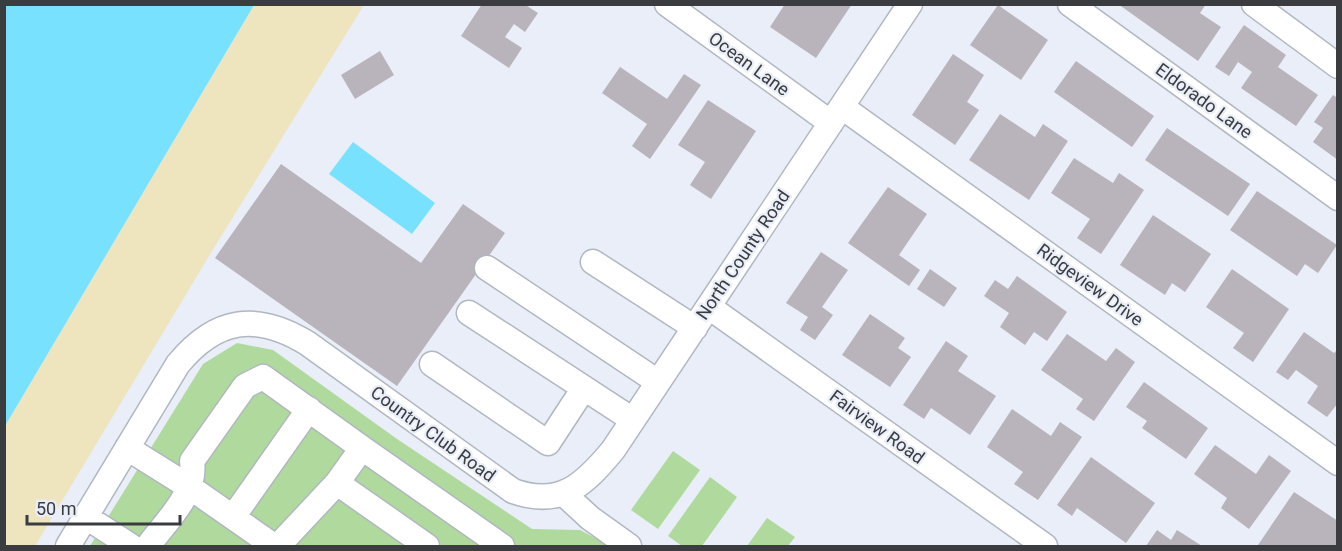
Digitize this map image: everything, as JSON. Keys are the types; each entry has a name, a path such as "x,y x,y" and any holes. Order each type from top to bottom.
{"street":[{"name":"Ocean Lane","path":"667,4 837,115"},
{"name":"North County Road","path":"564,494 591,475 613,450 910,4"},
{"name":"Eldorado Lane","path":"1070,4 1338,198"},
{"path":"1254,4 1338,66"},
{"name":"Ridgeview Drive","path":"837,115 1338,463"},
{"path":"592,262 695,328"},
{"path":"487,268 658,382"},
{"name":"Fairview Road","path":"709,306 1045,546"},
{"path":"470,313 633,420"},
{"name":"Country Club Road","path":"127,448 168,379 189,352 215,331 232,325 262,323 291,333 513,491 538,497 564,494"},
{"path":"432,364 548,443 584,388"},
{"path":"147,546 191,488 194,476 192,461 244,386 263,377 502,546"},
{"path":"232,517 309,410"},
{"path":"68,546 127,448 276,546 337,483 362,448"},
{"path":"337,483 427,546"},
{"path":"564,494 590,518 629,546"},
{"path":"86,517 131,546"}],"green space":[{"path":"237,343 273,350 397,439 532,529 580,530 610,546 90,546 203,364"},
{"path":"673,451 700,470 658,529 631,510"},
{"path":"710,477 737,497 702,546 682,546 668,536"},
{"path":"767,518 795,537 788,546 747,546"}],"sand":[{"path":"254,5 364,5 209,256 35,546 5,546 5,426"}],"water":[{"path":"4,5 254,5 5,426"},
{"path":"353,142 435,203 412,234 329,174"}],"building":[{"path":"482,4 524,4 538,13 525,32 514,24 505,37 522,48 509,68 461,36"},
{"path":"785,4 852,4 816,58 770,27"},
{"path":"1118,4 1206,4 1200,13 1221,27 1198,61"},
{"path":"998,5 1048,40 1021,80 970,45"},
{"path":"1244,25 1286,55 1278,67 1318,95 1296,126 1241,88 1252,72 1238,62 1229,76 1215,67"},
{"path":"380,51 394,75 355,99 341,75"},
{"path":"953,54 984,75 967,102 979,110 955,145 912,115"},
{"path":"1076,61 1154,116 1132,147 1054,92"},
{"path":"620,67 667,99 684,74 701,85 650,159 632,146 647,124 602,93"},
{"path":"1333,95 1338,98 1338,160 1313,142 1323,128 1314,122"},
{"path":"708,100 756,131 711,199 690,185 705,162 678,145"},
{"path":"1000,114 1035,137 1043,124 1068,141 1029,200 969,160"},
{"path":"1167,128 1250,184 1228,216 1145,160"},
{"path":"1074,158 1113,183 1119,173 1144,190 1101,254 1077,238 1090,219 1051,193"},
{"path":"281,164 421,263 463,204 505,233 397,386 215,258"},
{"path":"888,187 927,214 899,255 920,270 909,286 848,243"},
{"path":"1257,191 1337,245 1318,273 1305,264 1297,276 1230,230"},
{"path":"1153,215 1211,254 1185,292 1172,283 1165,295 1120,265"},
{"path":"821,252 848,270 822,307 833,315 815,340 800,330 808,317 786,303"},
{"path":"930,269 957,288 944,307 917,289"},
{"path":"1232,269 1289,309 1253,362 1233,348 1244,333 1206,307"},
{"path":"1017,276 1067,312 1047,341 1034,332 1025,345 1000,327 1009,313 984,296 995,280 1008,289"},
{"path":"870,314 905,338 898,348 911,357 890,387 842,355"},
{"path":"1304,332 1334,353 1338,349 1338,403 1327,417 1307,403 1318,386 1296,370 1288,380 1276,372"},
{"path":"1067,334 1106,361 1116,348 1135,362 1094,421 1076,409 1083,399 1041,370"},
{"path":"946,341 968,356 958,371 996,396 970,435 931,408 924,419 903,405"},
{"path":"1144,382 1208,428 1186,459 1142,428 1147,421 1126,407"},
{"path":"1012,409 1051,436 1060,422 1082,437 1038,500 1014,484 1023,472 987,447"},
{"path":"1215,445 1256,474 1269,455 1291,471 1249,529 1221,508 1227,498 1194,474"},
{"path":"1091,457 1155,503 1126,543 1077,508 1072,516 1057,505"},
{"path":"1294,492 1338,521 1338,546 1258,545"},
{"path":"1157,530 1171,540 1177,530 1202,546 1146,546"}]}
